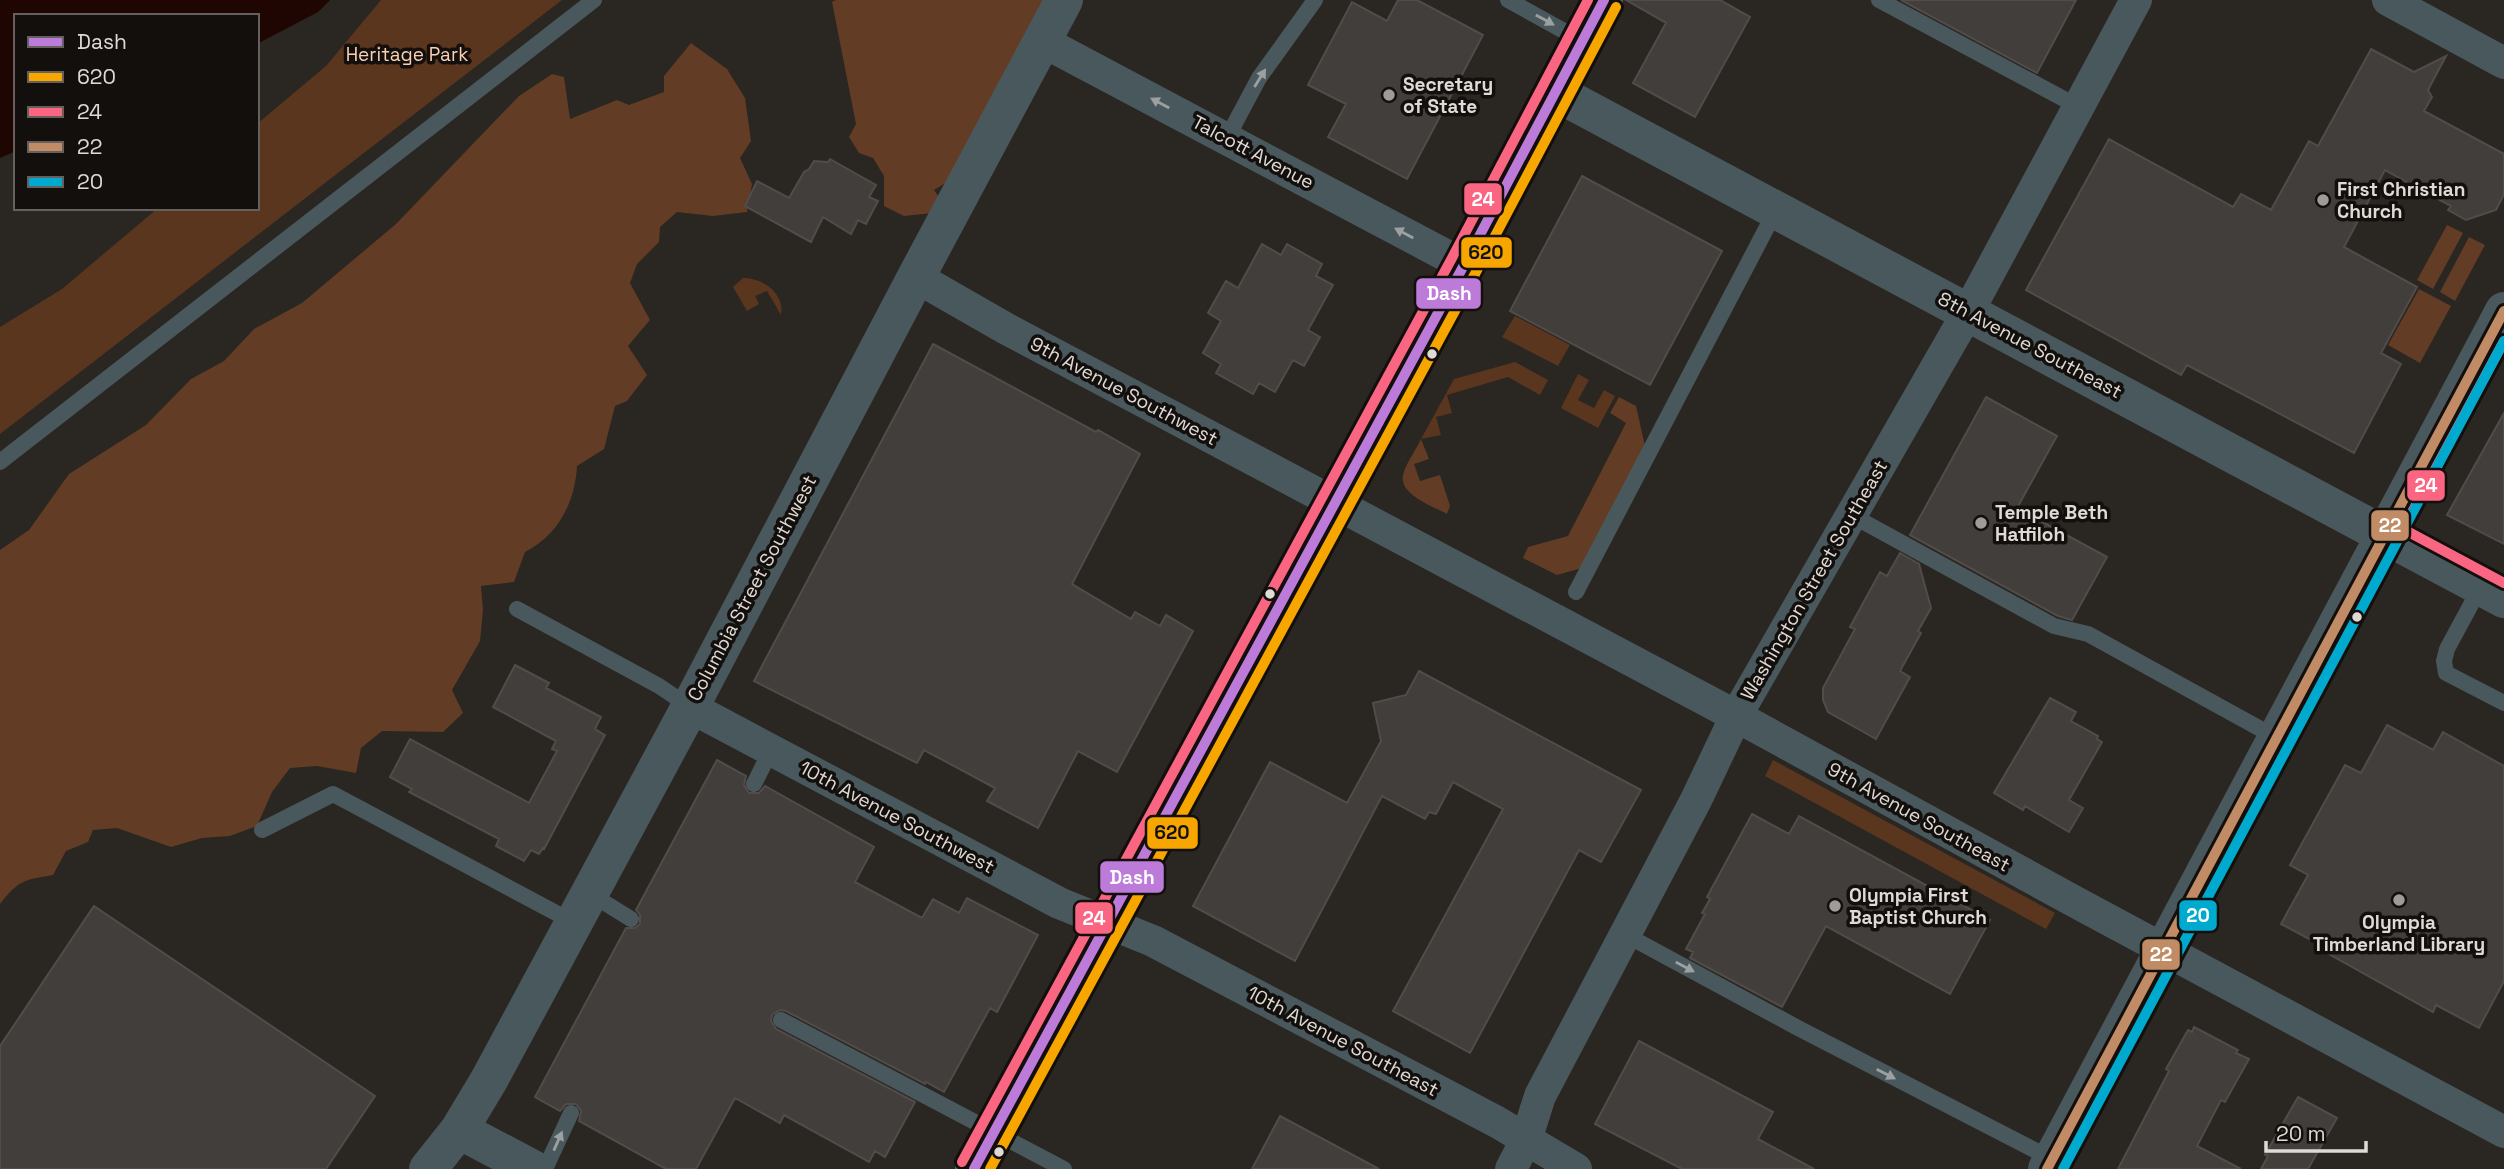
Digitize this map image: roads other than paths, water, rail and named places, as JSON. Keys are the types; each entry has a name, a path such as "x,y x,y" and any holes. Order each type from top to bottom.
{"main road":[{"path":"974,1169 1464,265 1604,0"}],"street":[{"name":"Columbia Street Southwest","path":"428,1169 459,1130 581,908 1064,0"},
{"name":"Washington Street Southeast","path":"1511,1169 1526,1140 1540,1096 1696,800 1736,716 1968,312 2136,0"},
{"path":"2388,0 2504,63"},
{"name":"Talcott Avenue","path":"1042,41 1464,265"},
{"name":"8th Avenue Southeast","path":"1555,92 2493,592"},
{"name":"9th Avenue Southwest","path":"916,277 1098,378 1335,502"},
{"path":"2050,1164 2384,535 2502,320"},
{"name":"9th Avenue Southeast","path":"1335,502 2504,1132"},
{"name":"10th Avenue Southwest","path":"690,707 1059,903 1106,922"},
{"name":"10th Avenue Southeast","path":"1106,922 1153,941 1497,1122 1576,1169"},
{"path":"459,1130 533,1169"}],"lane":[{"path":"0,462 594,0"},
{"path":"1227,138 1259,78 1315,0"},
{"path":"1508,0 1582,41"},
{"path":"1880,0 2077,106"},
{"path":"1576,592 1776,210"},
{"path":"1851,515 2054,626 2088,634 2277,738"},
{"path":"2493,592 2447,649 2444,662 2446,673 2504,703"},
{"path":"517,609 659,686 690,707"},
{"path":"754,784 771,750"},
{"path":"262,830 333,794 581,908 631,919"},
{"path":"1626,934 2050,1164"},
{"path":"781,1020 1064,1169"},
{"path":"545,1169 571,1113"}],"place":[{"name":"Secretary of State","path":"1389,95"},
{"name":"First Christian Church","path":"2323,200"},
{"name":"Temple Beth Hatfiloh","path":"1981,523"},
{"name":"Olympia Timberland Library","path":"2399,900"},
{"name":"Olympia First Baptist Church","path":"1835,906"}],"park label":[{"name":"Heritage Park","path":"407,54"}]}
